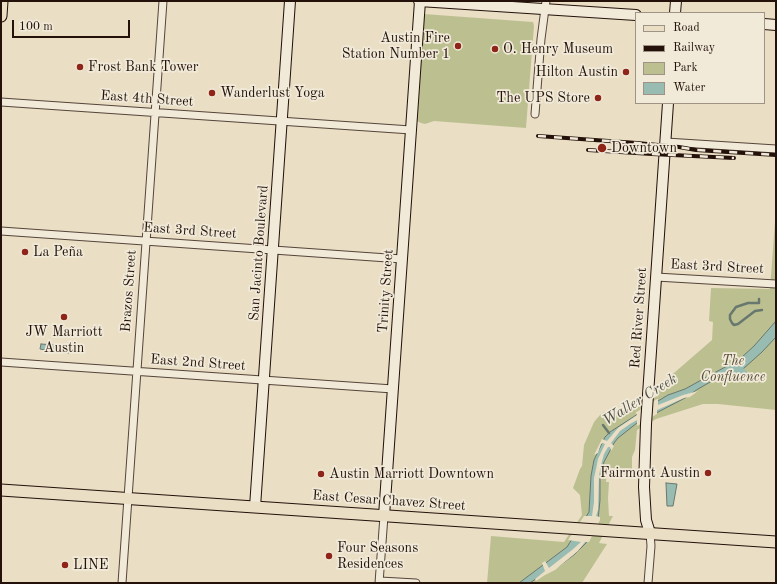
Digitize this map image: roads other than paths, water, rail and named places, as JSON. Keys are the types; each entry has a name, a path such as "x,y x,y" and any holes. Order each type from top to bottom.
{"main road":[{"path":"1,16 2,1"},
{"name":"San Jacinto Boulevard","path":"255,507 290,1"},
{"path":"420,1 546,5 635,15"},
{"name":"Trinity Street","path":"384,516 420,1"},
{"path":"675,12 676,1"},
{"path":"765,24 776,25"},
{"name":"Red River Street","path":"650,533 646,520 644,487 646,424 668,104"},
{"name":"East Cesar Chavez Street","path":"1,490 776,542"}],"street":[{"name":"Brazos Street","path":"122,583 163,1"},
{"path":"535,114 541,39 546,5"},
{"name":"East 4th Street","path":"1,102 411,130"},
{"path":"666,142 776,149"},
{"name":"East 3rd Street","path":"1,231 402,259"},
{"name":"East 3rd Street","path":"656,277 776,284"},
{"name":"East 2nd Street","path":"1,362 393,389"},
{"name":"Trinity Street","path":"380,582 384,516"},
{"name":"Red River Street","path":"648,583 651,554 650,533"},
{"path":"380,582 416,583"}],"water":[{"path":"776,321 776,337 743,369 744,372 742,376 712,381 685,398 637,423 618,438 604,462 600,479 598,520 586,543 575,554 559,566 544,573 530,583 519,583 567,547 589,512 591,476 594,460 605,437 610,432 668,395 685,389 742,357"},
{"path":"41,344 69,346 69,353 46,351 40,349"},
{"path":"666,483 677,484 673,506 667,506"}],"waterway":[{"path":"759,299 759,303 748,303 736,307 730,315 730,319 734,325 738,324 755,311 762,310"},
{"path":"736,367 747,377"},
{"name":"Waller Creek","path":"603,425 609,433"}],"railway":[{"path":"538,136 637,143 696,150 776,155"},
{"path":"588,150 734,158"}],"place":[{"name":"Austin Fire Station Number 1","path":"458,46"},
{"name":"O. Henry Museum","path":"495,49"},
{"name":"Frost Bank Tower","path":"80,67"},
{"name":"Hilton Austin","path":"626,72"},
{"name":"Wanderlust Yoga","path":"212,93"},
{"name":"The UPS Store","path":"598,98"},
{"name":"Downtown","path":"602,148"},
{"name":"La Peña","path":"25,252"},
{"name":"JW Marriott Austin","path":"64,317"},
{"name":"Fairmont Austin","path":"708,473"},
{"name":"Austin Marriott Downtown","path":"321,474"},
{"name":"Four Seasons Residences","path":"329,556"},
{"name":"LINE","path":"65,565"}],"park label":[{"name":"The Confluence","path":"733,370"}]}
